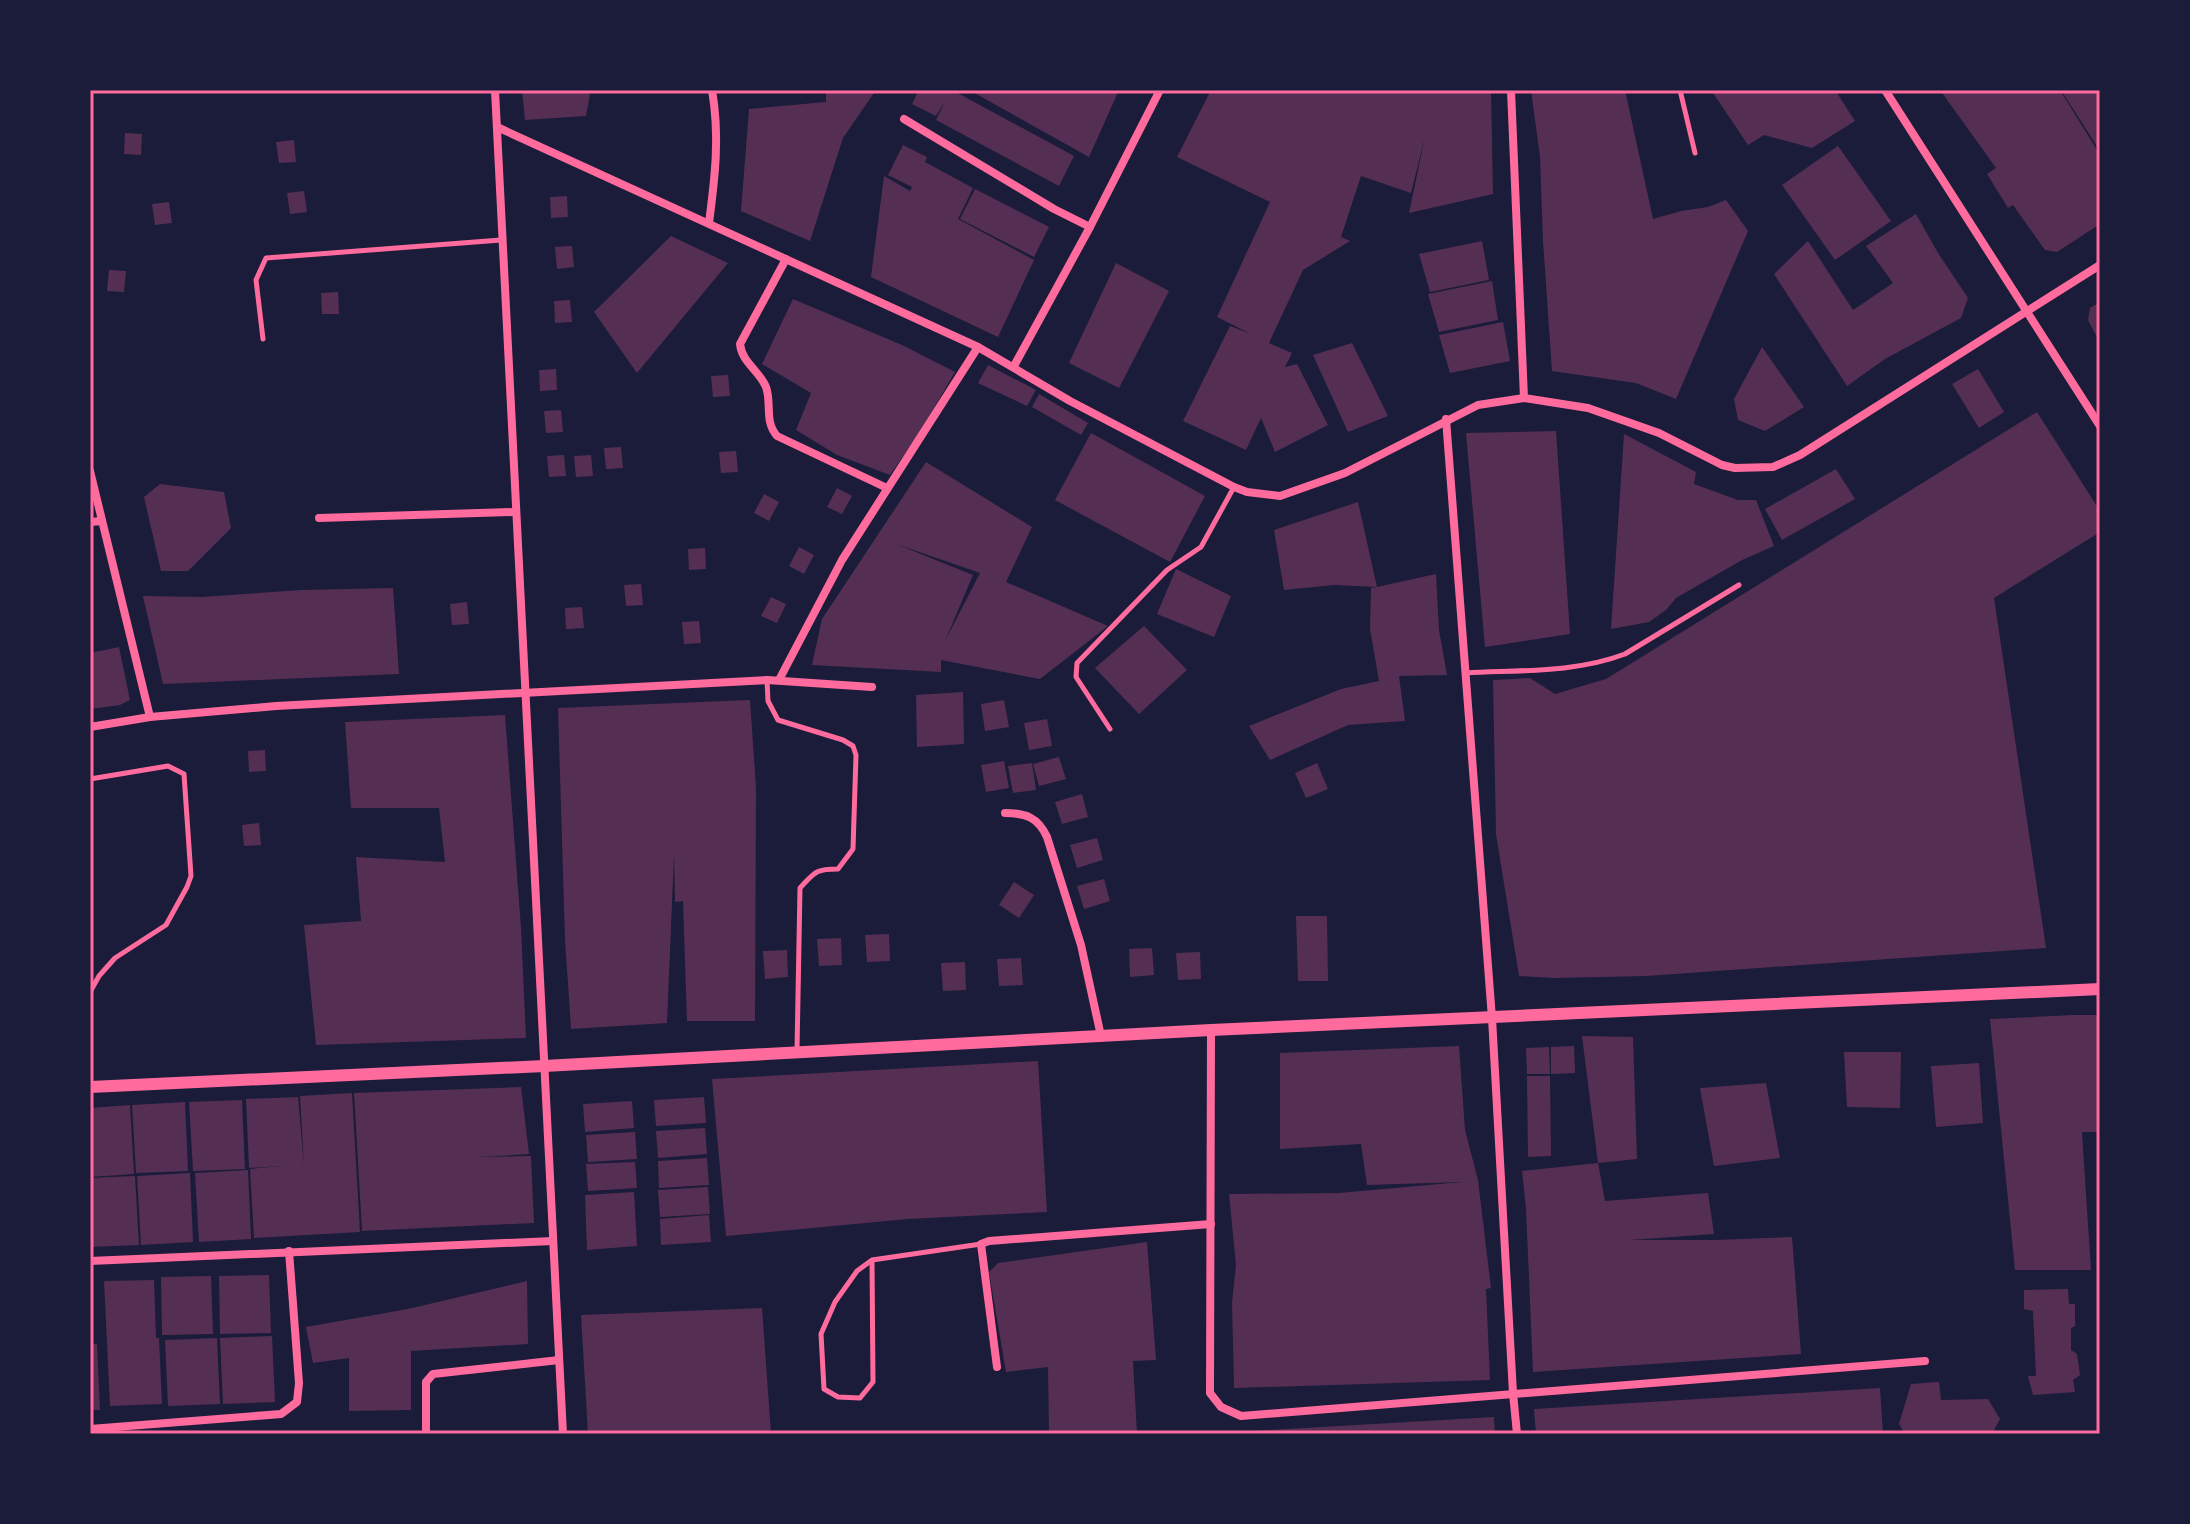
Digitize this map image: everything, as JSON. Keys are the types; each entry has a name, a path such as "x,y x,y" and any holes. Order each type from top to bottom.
{"street":[{"path":"495,90 563,1434"},
{"path":"709,223 717,162 717,121 712,90"},
{"path":"1014,366 1160,90"},
{"path":"1511,90 1524,398"},
{"path":"1885,90 2100,426"},
{"path":"904,119 1054,209 1090,227"},
{"path":"497,127 978,347 1070,401 1234,487 1247,492 1280,496 1345,473 1478,405 1524,398 1588,408 1659,433 1722,465 1746,470 1773,467 1800,455 2100,265"},
{"path":"786,259 740,344 741,354 766,387 771,430 777,436 887,488"},
{"path":"779,680 842,560 978,347"},
{"path":"1446,419 1492,1018 1517,1434"},
{"path":"90,471 150,717"},
{"path":"319,518 514,512"},
{"path":"90,522 102,521"},
{"path":"90,727 150,717 276,706 767,680 872,687"},
{"path":"1005,813 1023,813 1042,826 1081,945 1101,1036"},
{"path":"90,1087 2100,989"},
{"path":"1211,1030 1210,1393 1221,1407 1241,1416 1925,1361"},
{"path":"997,1367 981,1244 1211,1224"},
{"path":"90,1261 553,1241"},
{"path":"90,1429 281,1414 297,1402 299,1383 289,1251"},
{"path":"426,1434 426,1382 433,1374 559,1360"}],"lane":[{"path":"1680,90 1695,153"},
{"path":"263,339 256,280 266,258 501,240"},
{"path":"1110,729 1076,677 1077,663 1167,570 1201,547 1234,487"},
{"path":"1466,673 1581,666 1606,661 1625,654 1739,585"},
{"path":"767,680 768,701 778,720 843,740 853,746 856,755 853,849 838,869 820,869 812,873 800,888 797,1053"},
{"path":"90,779 168,766 184,774 191,876 166,925 115,958 90,992"},
{"path":"872,1260 873,1382 860,1398 838,1397 824,1389 821,1334 835,1302 857,1271 872,1260 981,1244"}],"building":[{"path":"522,90 582,90 590,94 586,116 525,120"},
{"path":"826,90 876,90 843,138 810,241 741,211 749,109 826,102"},
{"path":"919,90 952,90 1074,156 1059,186 936,120 945,101 936,116 912,104"},
{"path":"969,90 1119,90 1089,157"},
{"path":"1211,90 1491,90 1493,194 1409,213 1425,137 1411,193 1361,176 1341,237 1350,241 1303,270 1269,343 1292,353 1285,367 1297,364 1328,425 1275,452 1261,418 1246,450 1183,421 1230,326 1251,334 1217,317 1270,202 1177,157"},
{"path":"1531,90 1625,90 1653,219 1726,200 1748,231 1676,399 1636,383 1552,371 1540,157"},
{"path":"1711,90 1835,90 1855,121 1812,148 1764,135 1748,145"},
{"path":"1940,90 2060,90 2100,155 2100,224 2057,252 2045,250 2013,205 2008,208 1987,174 1996,168"},
{"path":"2061,90 2100,90 2100,151"},
{"path":"125,133 142,134 141,155 124,154"},
{"path":"294,140 296,162 279,163 276,142"},
{"path":"903,145 927,157 925,162 973,188 958,219 1034,260 998,337 871,277 884,176 910,191 912,187 888,175"},
{"path":"1838,146 1891,221 1835,260 1782,185"},
{"path":"975,189 1049,227 1034,257 960,219"},
{"path":"304,191 307,212 290,214 287,193"},
{"path":"567,196 568,217 551,218 550,197"},
{"path":"169,202 172,223 155,225 152,204"},
{"path":"1916,214 1968,298 1961,318 1885,359 1847,386 1774,274 1808,241 1853,310 1893,283 1866,246"},
{"path":"671,236 728,263 637,373 594,312"},
{"path":"1482,241 1489,280 1430,292 1419,254"},
{"path":"572,246 574,267 557,269 555,247"},
{"path":"1116,263 1169,291 1119,388 1069,363"},
{"path":"109,270 126,271 124,292 107,291"},
{"path":"1492,281 1498,320 1439,332 1428,294"},
{"path":"338,292 339,314 322,314 321,293"},
{"path":"793,299 902,345 955,372 890,475 837,455 796,430 811,393 762,364"},
{"path":"570,300 572,322 555,323 554,301"},
{"path":"2100,302 2100,343 2088,320 2090,308"},
{"path":"1503,322 1510,361 1450,373 1439,335"},
{"path":"1352,343 1388,416 1348,432 1313,355"},
{"path":"1762,347 1804,407 1765,431 1738,420 1734,399"},
{"path":"988,365 1036,390 1027,406 978,383"},
{"path":"556,369 557,390 540,391 539,370"},
{"path":"1978,369 2004,412 1979,428 1952,384"},
{"path":"728,375 730,396 713,397 711,376"},
{"path":"1039,394 1088,423 1081,435 1032,407"},
{"path":"561,410 563,432 546,433 544,411"},
{"path":"2037,412 2100,511 2100,532 1994,598 2046,948 1646,976 1519,976 1496,834 1493,680 1530,678 1555,694 1606,679"},
{"path":"1556,431 1570,634 1485,647 1466,433"},
{"path":"1091,433 1205,496 1170,562 1055,500"},
{"path":"1624,434 1696,472 1694,484 1738,500 1756,500 1774,546 1742,560 1676,598 1649,622 1611,629"},
{"path":"621,447 623,468 606,469 604,448"},
{"path":"736,451 738,472 721,473 719,452"},
{"path":"564,455 566,476 549,477 547,456"},
{"path":"591,455 593,476 576,477 574,456"},
{"path":"926,462 1032,527 1006,582 1108,626 1040,679 941,660 941,672 812,665 822,619","holes":["896,544 980,573 945,641 973,575"]},
{"path":"1836,469 1855,499 1782,540 1765,509"},
{"path":"160,484 224,492 231,528 188,571 161,571 144,497"},
{"path":"837,488 852,496 842,514 827,507"},
{"path":"764,494 779,502 769,521 754,513"},
{"path":"1358,502 1377,587 1334,585 1284,590 1274,530"},
{"path":"799,547 814,555 804,574 789,566"},
{"path":"705,548 706,569 689,570 688,549"},
{"path":"1176,569 1231,596 1214,637 1157,614"},
{"path":"1436,574 1439,630 1447,675 1399,676 1405,721 1348,725 1270,760 1249,726 1341,689 1379,681 1370,629 1371,588"},
{"path":"641,584 643,605 626,606 624,585"},
{"path":"393,588 399,674 163,684 143,596 202,597"},
{"path":"771,597 786,604 777,623 761,616"},
{"path":"467,602 469,624 452,625 450,604"},
{"path":"582,607 584,628 566,629 565,608"},
{"path":"699,621 701,643 684,644 682,622"},
{"path":"1144,626 1187,670 1139,714 1095,668"},
{"path":"119,647 130,700 120,705 90,709 90,653"},
{"path":"963,692 964,744 917,747 916,695"},
{"path":"750,700 756,788 755,1021 687,1021 683,901 675,902 674,855 667,1023 571,1029 558,708"},
{"path":"1004,700 1009,727 985,731 981,704"},
{"path":"505,715 526,1038 316,1045 304,925 361,921 356,857 445,862 439,808 351,808 345,722"},
{"path":"1047,719 1052,746 1029,750 1024,723"},
{"path":"265,750 266,771 249,772 248,751"},
{"path":"1059,757 1066,779 1039,786 1033,764"},
{"path":"1004,761 1009,788 986,792 981,765"},
{"path":"1032,763 1036,790 1013,793 1008,766"},
{"path":"1317,763 1328,789 1306,798 1295,773"},
{"path":"1082,794 1088,817 1062,824 1055,802"},
{"path":"259,823 261,845 244,846 242,825"},
{"path":"1097,838 1103,860 1077,868 1070,845"},
{"path":"1104,879 1110,901 1084,909 1077,886"},
{"path":"1014,882 1034,895 1019,918 999,905"},
{"path":"1296,916 1327,916 1328,981 1298,981"},
{"path":"889,934 890,961 867,962 865,935"},
{"path":"841,938 842,965 819,966 817,939"},
{"path":"1152,948 1154,975 1130,977 1129,949"},
{"path":"787,950 788,977 765,979 763,951"},
{"path":"1200,952 1201,979 1178,980 1176,953"},
{"path":"1021,958 1023,985 999,986 997,959"},
{"path":"965,962 966,990 943,991 941,963"},
{"path":"2100,1015 2100,1132 2082,1132 2091,1270 2015,1270 1990,1019"},
{"path":"1582,1036 1633,1037 1637,1159 1598,1163"},
{"path":"1459,1046 1465,1130 1478,1180 1491,1288 1486,1289 1490,1380 1234,1388 1232,1302 1236,1265 1229,1194 1339,1193 1462,1182 1367,1185 1361,1144 1280,1149 1280,1053"},
{"path":"1574,1046 1575,1073 1551,1074 1551,1047"},
{"path":"1549,1047 1550,1074 1527,1074 1526,1048"},
{"path":"1844,1052 1901,1052 1900,1108 1847,1107"},
{"path":"1038,1061 1047,1212 908,1219 726,1236 712,1079"},
{"path":"1979,1063 1983,1123 1936,1127 1931,1066"},
{"path":"1527,1076 1550,1076 1551,1156 1528,1157"},
{"path":"1766,1083 1780,1158 1714,1166 1700,1088"},
{"path":"521,1087 529,1154 479,1157 531,1156 534,1223 362,1231 354,1093"},
{"path":"352,1093 360,1232 254,1238 250,1169 281,1166 249,1168 246,1099 298,1097 304,1166 300,1096"},
{"path":"704,1097 706,1123 656,1126 654,1100"},
{"path":"242,1100 245,1169 193,1171 189,1102"},
{"path":"632,1101 634,1128 585,1132 583,1104"},
{"path":"185,1102 188,1171 136,1173 132,1105"},
{"path":"130,1105 134,1174 90,1177 90,1108"},
{"path":"705,1128 707,1154 658,1158 656,1131"},
{"path":"635,1132 637,1159 588,1162 586,1135"},
{"path":"707,1158 709,1185 659,1188 658,1161"},
{"path":"635,1162 637,1188 588,1191 586,1164"},
{"path":"1598,1163 1605,1201 1708,1193 1714,1234 1630,1240 1792,1237 1801,1354 1533,1372 1522,1171"},
{"path":"248,1170 251,1239 199,1242 195,1173"},
{"path":"190,1173 193,1242 141,1245 137,1176"},
{"path":"135,1176 139,1245 90,1247 90,1178"},
{"path":"708,1187 710,1214 660,1217 658,1190"},
{"path":"634,1192 637,1246 587,1250 585,1195"},
{"path":"709,1215 711,1242 661,1245 660,1219"},
{"path":"1147,1242 1156,1360 1133,1361 1137,1434 1049,1434 1048,1367 1006,1372 989,1272 998,1263"},
{"path":"269,1275 271,1333 220,1334 219,1276"},
{"path":"211,1276 213,1334 162,1335 161,1277"},
{"path":"154,1280 162,1404 110,1406 104,1281"},
{"path":"527,1281 528,1344 411,1351 411,1410 349,1411 349,1358 313,1363 306,1327 408,1309"},
{"path":"2068,1289 2069,1304 2075,1304 2071,1350 2077,1354 2080,1375 2073,1380 2075,1392 2033,1395 2028,1376 2036,1376 2033,1311 2024,1309 2024,1290"},
{"path":"762,1308 771,1434 588,1434 581,1315"},
{"path":"272,1336 275,1402 223,1404 220,1338"},
{"path":"217,1338 220,1404 168,1406 165,1340"},
{"path":"90,1344 97,1344 100,1410 90,1410"},
{"path":"1939,1382 1941,1400 1988,1399 2000,1419 1992,1434 1905,1434 1899,1424 1911,1384"},
{"path":"1880,1388 1883,1434 1536,1434 1534,1409"},
{"path":"1494,1417 1495,1434 1254,1434 1254,1431"}]}
